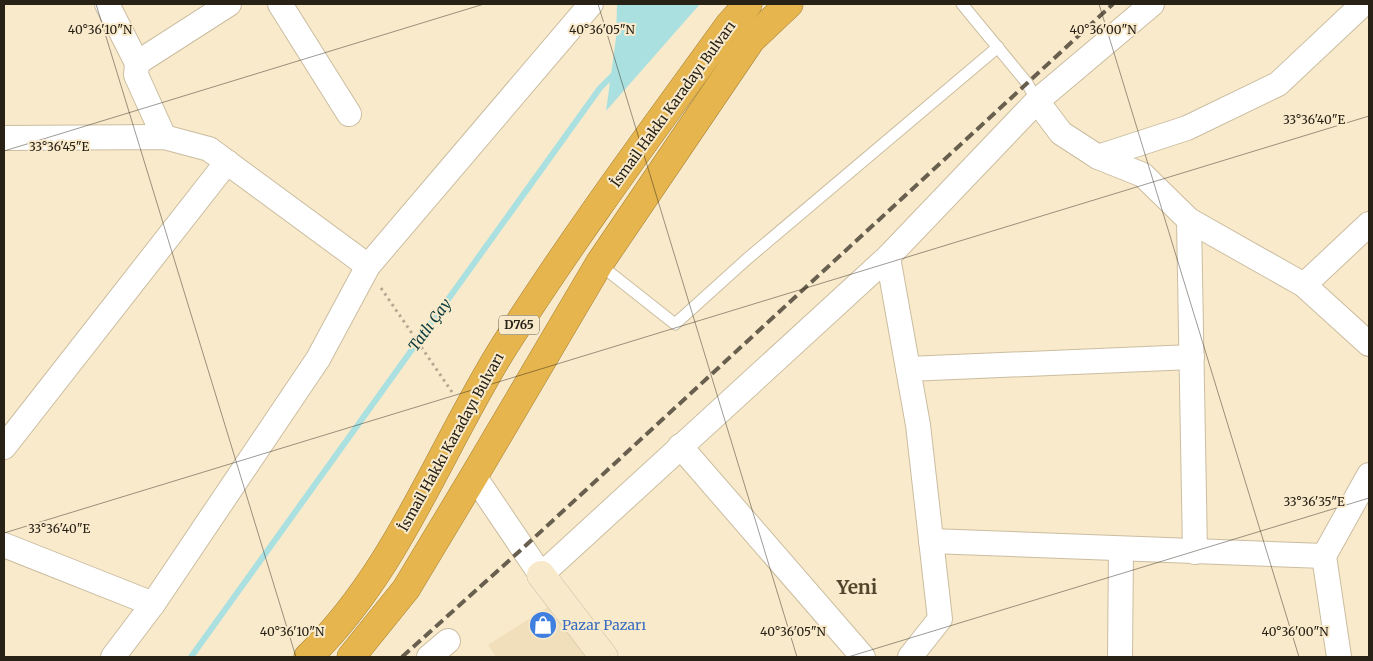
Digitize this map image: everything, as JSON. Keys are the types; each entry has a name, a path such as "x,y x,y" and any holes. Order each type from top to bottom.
{"highway":[{"name":"İsmail Hakkı Karadayı Bulvarı","path":"308,657 330,636 379,572 505,346 618,179 729,25 748,4"},
{"name":"D765","path":"350,657 406,589 599,264 751,40 789,4"}],"street":[{"path":"107,4 137,63 136,76 164,137"},
{"path":"137,63 229,4"},
{"path":"280,4 350,114"},
{"path":"541,575 888,257 1037,101 1152,4"},
{"path":"1098,157 1186,128 1278,84 1363,4"},
{"path":"113,657 153,604 373,274 583,7"},
{"path":"1037,101 1061,133 1098,157 1143,174 1190,220 1304,285 1369,344"},
{"path":"4,138 164,137 209,149 373,274"},
{"path":"4,447 227,162"},
{"path":"1190,220 1195,552"},
{"path":"1304,285 1369,224"},
{"path":"888,257 918,425 940,619 919,653"},
{"path":"908,369 1192,357"},
{"path":"680,446 863,657"},
{"path":"1339,657 1324,556 1369,475"},
{"path":"474,476 541,575 604,657"},
{"path":"931,542 1324,556"},
{"path":"4,545 153,604"},
{"path":"1120,657 1122,549"},
{"path":"429,657 448,641"}],"lane":[{"path":"962,4 1027,83 1037,101"},
{"path":"599,264 675,324 747,260 998,47"}],"path":[{"path":"373,274 449,389"}],"shaded area":[{"name":"Pazar Pazarı","path":"551,605 591,657 496,657 488,645"}],"water":[{"path":"617,4 700,4 606,111 616,38"}],"waterway":[{"name":"Tatlı Çay","path":"191,657 600,88 616,72"}],"railway":[{"path":"402,657 523,548 1113,4"}],"place":[{"name":"Pazar Pazarı","path":"543,625"}],"district":[{"name":"Yeni","path":"857,587"}]}
